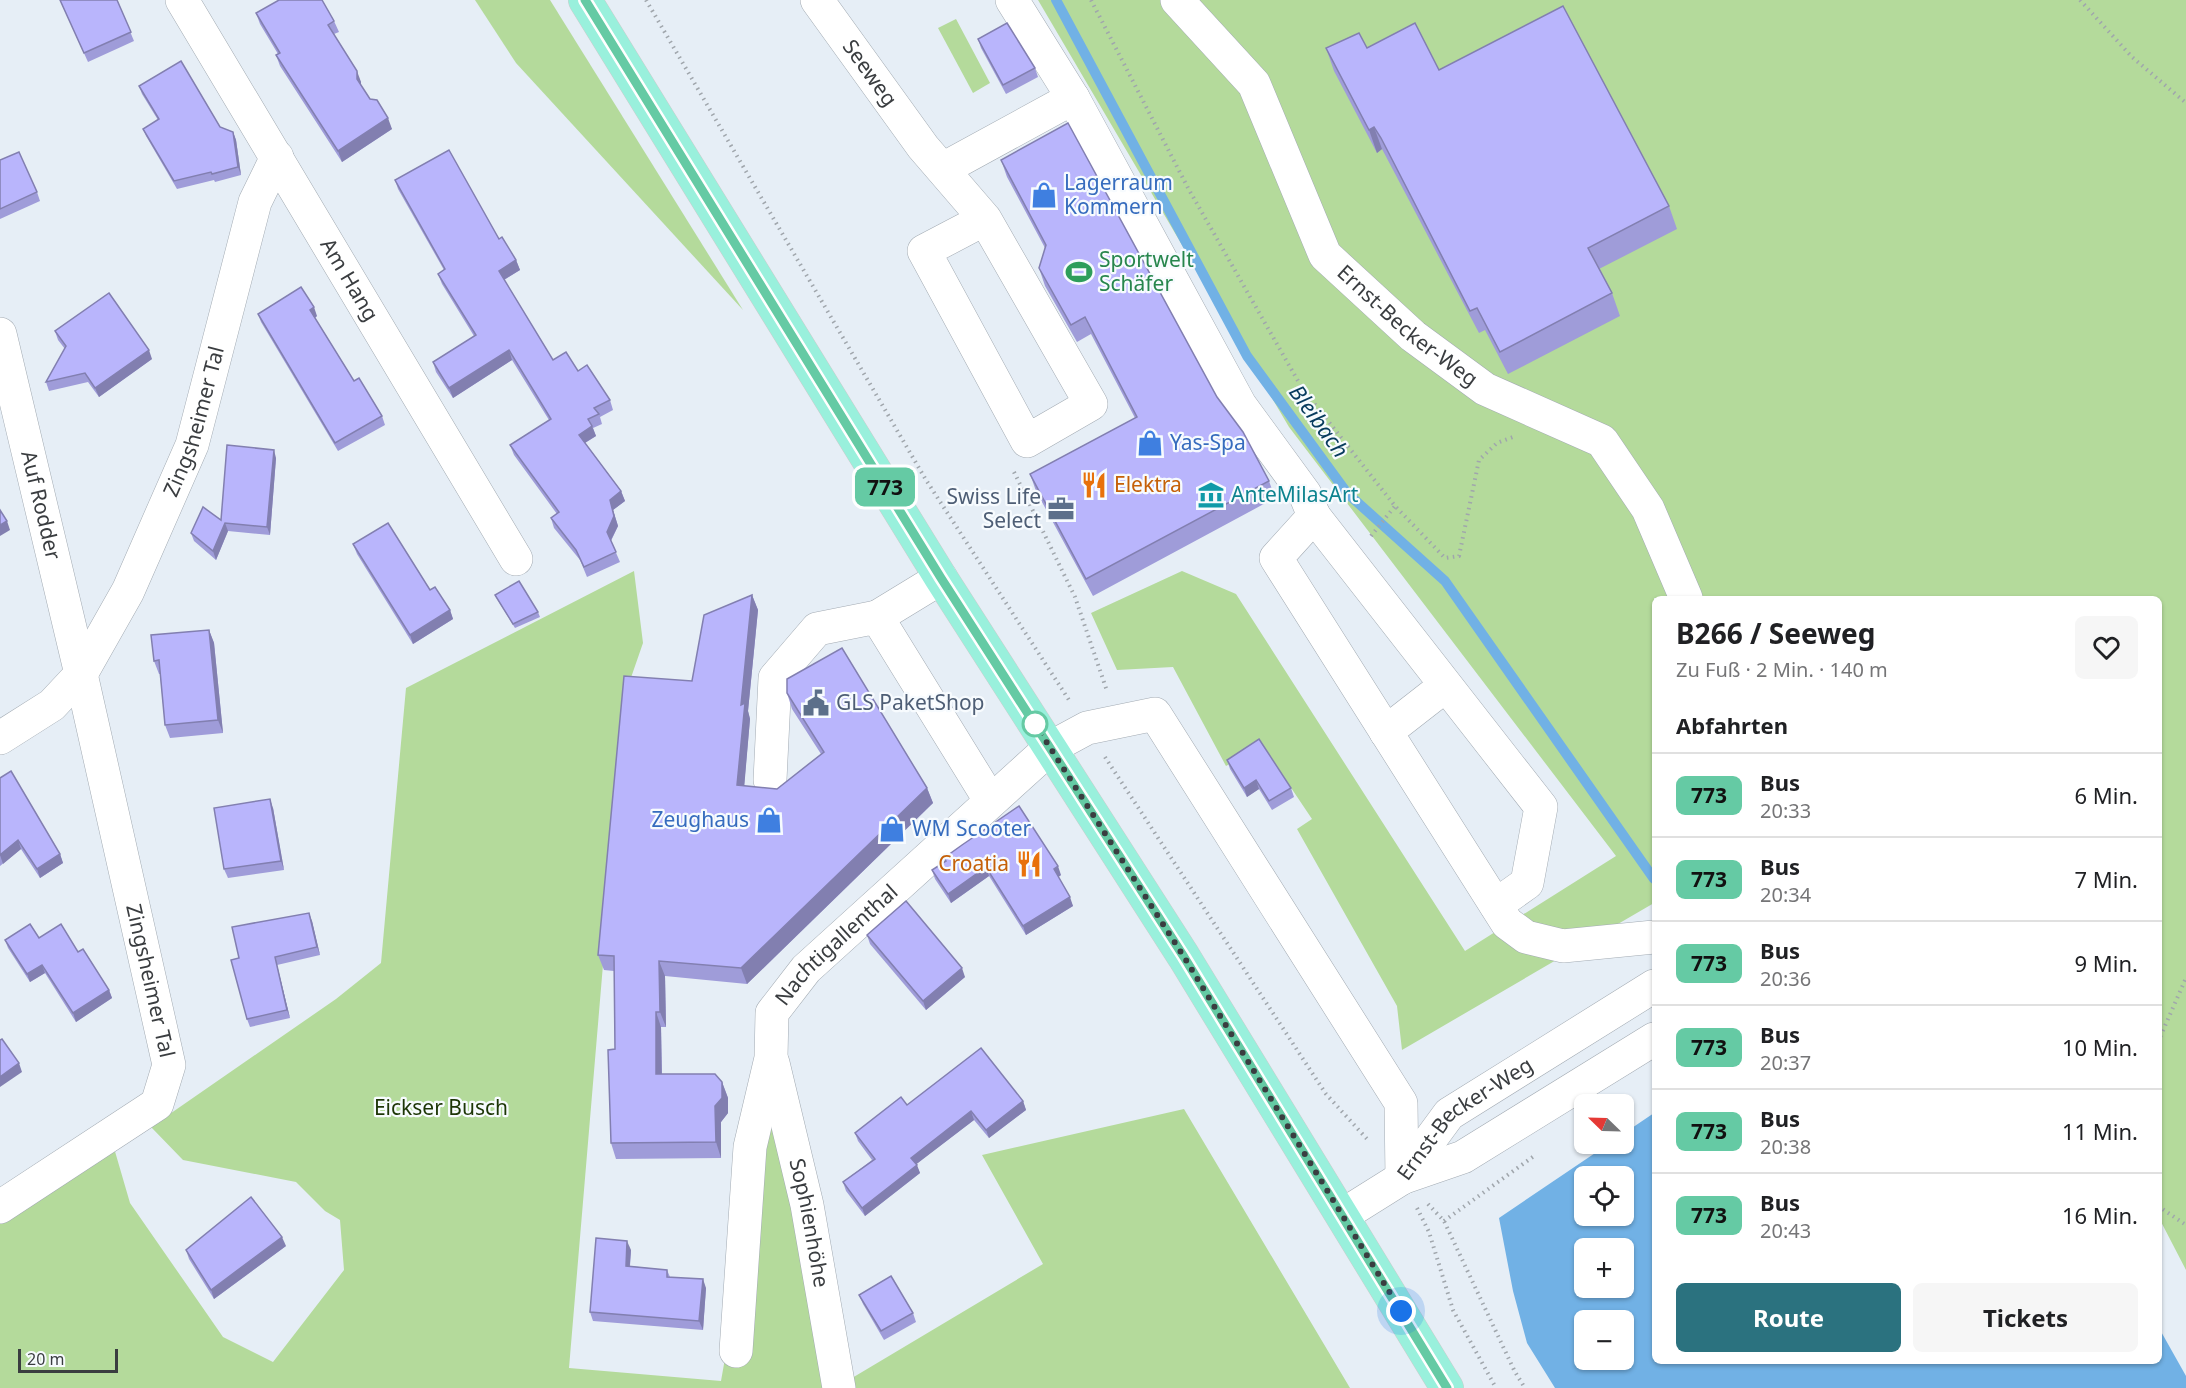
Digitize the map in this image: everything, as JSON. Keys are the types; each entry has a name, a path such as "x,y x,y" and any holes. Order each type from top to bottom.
{"main road":[{"path":"585,0 941,578 1184,957 1447,1388"}],"street":[{"name":"Am Hang","path":"182,0 516,559"},
{"name":"Seeweg","path":"817,0 933,158 985,219 1091,404 1026,441"},
{"path":"1012,0 1073,98 1240,405 1305,494 1314,516 1541,807 1527,883 1496,905"},
{"name":"Ernst-Becker-Weg","path":"1177,0 1254,84 1325,255 1413,336 1485,389 1602,441 1648,509 1685,596"},
{"path":"933,158 1073,98"},
{"name":"Zingsheimer Tal","path":"0,738 52,705 81,674 128,591 192,445 255,202 277,157"},
{"path":"985,219 924,251 1026,441"},
{"name":"Auf Rodder","path":"0,334 81,674"},
{"path":"1314,516 1276,558 1508,923 1526,937 1563,946 1652,937"},
{"path":"770,780 776,678 817,629 877,617 941,578"},
{"path":"877,617 990,800"},
{"name":"Zingsheimer Tal","path":"0,1207 157,1104 169,1065 81,674"},
{"path":"1386,732 1445,686"},
{"name":"Nachtigallenthal","path":"736,1351 750,1147 771,1058 772,1013 806,969 990,800 1050,748 1087,728 1155,714 1401,1103 1402,1178"},
{"name":"Ernst-Becker-Weg","path":"1402,1178 1449,1114 1652,987"},
{"name":"Ernst-Becker-Weg","path":"1402,1178 1463,1157 1652,1040"},
{"name":"Sophienhöhe","path":"771,1058 807,1205 839,1388"},
{"path":"1343,1215 1402,1178"}],"path":[{"path":"646,0 926,480 1326,1094 1402,1178 1429,1232 1453,1310 1496,1388"},
{"path":"1090,0 1188,188 1302,388 1395,506 1444,558 1459,556 1479,460 1497,443 1559,422"},
{"path":"2080,0 2132,57 2186,103"},
{"path":"1026,441 1011,466 1075,597 1102,677"},
{"path":"1368,539 1395,506"},
{"path":"2162,1033 2186,978"},
{"path":"1525,1388 1515,1372 1444,1221 1537,1153"},
{"path":"2162,1209 2186,1225"}],"green space":[{"path":"475,0 550,0 743,310 516,63"},
{"path":"1038,0 2186,0 2186,1270 2162,1224 2162,596 1652,596 1652,904 1402,1050 1397,1006 1297,829 1312,819 1263,746 1226,766 1173,667 1117,670 1091,613 1182,571 1236,594 1465,951 1616,856 1289,427"},
{"path":"956,19 990,83 973,93 938,28"},
{"name":"Eickser Busch","path":"634,571 643,643 626,692 569,1368 721,1381 767,1122 781,1123 828,1388 0,1388 0,1220 114,1148 130,1203 223,1337 273,1362 344,1270 340,1220 325,1211 296,1182 183,1160 151,1127 336,999 381,963 406,688"},
{"path":"1184,1109 1350,1388 848,1388 847,1381 1043,1264 982,1155"}],"water":[{"path":"1652,1114 1652,1364 2162,1364 2162,1333 2186,1376 2186,1388 1555,1388 1527,1343 1513,1291 1499,1218 1574,1167 1574,1226 1634,1226 1634,1166 1576,1166 1594,1154 1634,1154 1634,1127"}],"building":[{"path":"60,0 117,0 131,32 84,53"},
{"path":"279,0 322,0 334,21 328,25 357,71 357,79 370,99 377,100 388,118 338,151 276,55 280,53 256,13"},
{"path":"1563,6 1669,206 1588,248 1612,293 1500,352 1477,308 1470,311 1381,138 1374,127 1369,130 1326,48 1359,33 1367,48 1415,23 1439,70"},
{"path":"1007,23 1035,68 1003,85 978,39"},
{"path":"181,61 220,127 233,132 238,167 174,181 143,129 159,119 139,86"},
{"path":"1068,123 1217,397 1243,432 1269,481 1086,579 1030,474 1137,417 1085,317 1071,325 1039,268 1046,245 1001,160"},
{"path":"449,150 499,239 502,237 516,260 499,271 553,360 566,352 578,371 587,365 610,400 594,408 599,414 588,419 592,426 579,435 621,491 610,500 614,516 607,532 616,552 584,567 576,550 551,518 559,512 510,445 551,419 509,350 449,388 433,362 476,335 438,274 445,269 395,180"},
{"path":"19,152 37,192 0,209 0,160"},
{"path":"301,287 314,307 310,310 354,381 359,378 382,416 335,443 258,314"},
{"path":"109,293 149,350 95,388 85,373 46,382 66,346 55,331"},
{"path":"227,445 274,450 267,527 225,523 213,551 191,533 203,507 221,520"},
{"path":"0,510 7,521 0,525"},
{"path":"388,523 430,590 435,587 450,610 410,635 353,544"},
{"path":"519,581 538,612 513,624 495,595"},
{"path":"752,595 741,705 745,703 737,785 777,789 824,752 787,693 787,679 842,648 927,788 741,968 659,961 660,1012 656,1012 656,1074 715,1074 722,1082 722,1098 715,1106 716,1142 611,1143 608,1050 615,1049 614,956 598,955 624,676 692,681 704,615"},
{"path":"209,630 218,720 165,725 159,660 154,661 151,635"},
{"path":"1259,739 1291,788 1269,801 1256,780 1244,788 1227,760"},
{"path":"11,771 60,854 37,869 18,840 0,855 0,778"},
{"path":"270,799 281,861 224,869 214,808"},
{"path":"1019,806 1058,866 1054,869 1070,897 1023,926 986,867 948,894 932,870 946,861 944,858"},
{"path":"906,901 962,968 923,1001 867,935"},
{"path":"309,913 317,947 275,957 287,1010 247,1019 231,960 239,958 232,927"},
{"path":"30,924 39,938 61,924 78,952 83,949 109,990 73,1013 42,965 27,974 5,940"},
{"path":"2,1039 19,1063 0,1077 0,1040"},
{"path":"981,1048 1023,1101 986,1130 971,1111 911,1158 917,1165 862,1208 843,1182 875,1159 855,1133 901,1097 907,1105"},
{"path":"251,1197 282,1237 211,1290 186,1250"},
{"path":"596,1238 627,1241 626,1266 667,1270 667,1277 703,1279 699,1321 590,1312"},
{"path":"891,1276 913,1313 881,1331 859,1295"}],"waterway":[{"name":"Bleibach","path":"1056,0 1247,356 1347,493 1445,581 1652,876"}],"bus line":[{"name":"773","path":"585,0 941,578 1184,957 1447,1388"}],"place":[{"name":"Lagerraum Kommern","path":"1044,195"},
{"name":"Sportwelt Schäfer","path":"1079,272"},
{"name":"Yas-Spa","path":"1150,443"},
{"name":"Elektra","path":"1094,485"},
{"name":"AnteMilasArt","path":"1211,495"},
{"name":"Swiss Life Select","path":"1061,509"},
{"name":"GLS PaketShop","path":"816,703"},
{"name":"Zeughaus","path":"769,820"},
{"name":"WM Scooter","path":"892,829"},
{"name":"Croatia","path":"1029,864"}],"route":[{"path":"1035,724 1184,957 1401,1311"}]}
